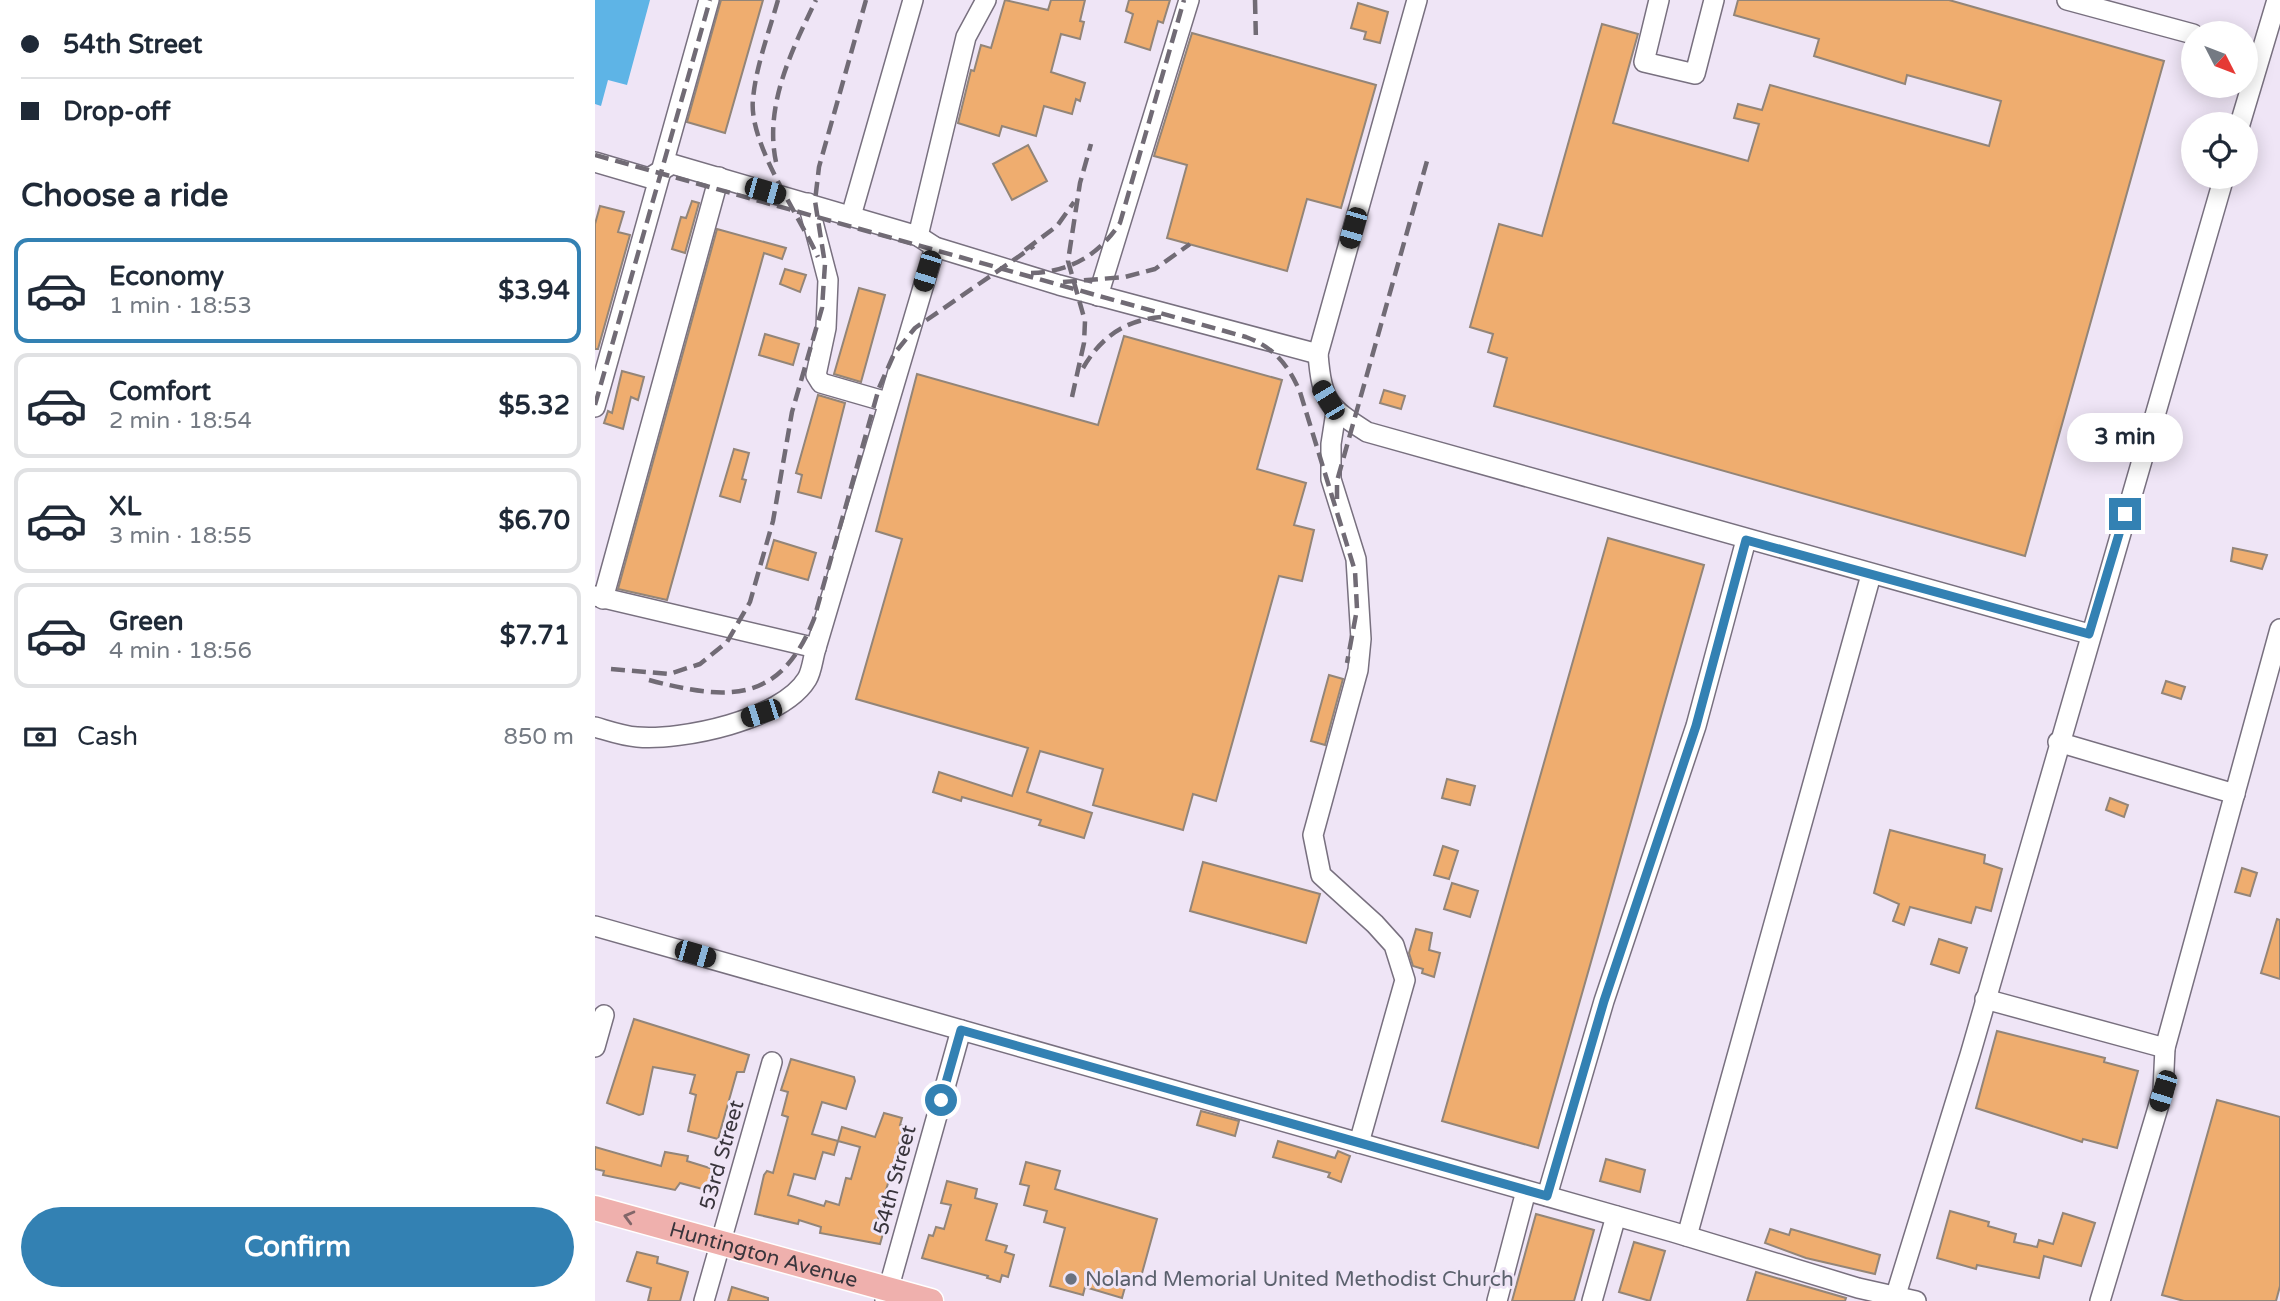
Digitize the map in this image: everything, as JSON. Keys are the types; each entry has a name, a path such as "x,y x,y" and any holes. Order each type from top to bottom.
{"main road":[{"name":"Huntington Avenue","path":"595,1208 720,1242 887,1295 931,1301"}],"street":[{"path":"595,407 709,0"},
{"path":"851,216 913,0"},
{"path":"918,236 966,37 986,0"},
{"path":"1098,296 1189,0"},
{"path":"1417,0 1318,355 1320,387 1336,412 1367,432 2089,634"},
{"path":"1660,0 1644,61 1695,74 1714,0"},
{"path":"2067,0 2181,31"},
{"path":"2258,40 2277,0"},
{"path":"595,162 649,178 672,164 918,236 935,247 1098,296 1318,355"},
{"path":"719,177 599,598 815,648"},
{"path":"1895,1298 1986,999 2089,634 2220,189"},
{"path":"808,203 828,280 826,328 816,375 821,383 887,402"},
{"path":"595,727 635,737 697,733 761,713 792,695 807,679 935,247"},
{"path":"1336,412 1331,444 1331,479 1356,559 1360,639 1358,670 1313,835 1315,855 1321,875 1394,945 1405,980 1359,1143"},
{"path":"1547,1196 1604,1001 1696,726 1746,540"},
{"path":"1687,1236 1871,575"},
{"path":"2100,1301 2163,1091 2165,1048 2280,629"},
{"path":"2058,742 2235,794"},
{"path":"595,926 1687,1236 1858,1288 1916,1301"},
{"path":"1986,999 2165,1048"},
{"path":"595,1047 604,1015"},
{"name":"54th Street","path":"887,1295 961,1030"},
{"name":"53rd Street","path":"704,1301 772,1062"},
{"path":"1497,1301 1526,1191"},
{"path":"1592,1301 1616,1216"}],"water":[{"path":"595,0 650,0 627,85 608,80 601,106 595,104"}],"building":[{"path":"721,0 763,0 725,133 687,122"},
{"path":"1005,0 1048,10 1051,0 1085,0 1080,21 1084,22 1080,39 1061,34 1051,72 1085,83 1080,101 1076,99 1072,114 1044,106 1036,136 1002,126 999,136 958,123 971,70 974,71 981,45 991,48"},
{"path":"1129,0 1170,0 1163,23 1158,21 1150,50 1125,42 1133,14 1126,11"},
{"path":"1738,0 1949,0 2164,61 2025,556 1494,406 1507,358 1488,352 1493,334 1470,327 1499,224 1542,236 1602,24 1638,34 1613,123 1748,161 1759,124 1734,118 1738,104 1762,110 1770,85 1989,146 2001,101 1907,75 1905,84 1814,56 1819,39 1734,15"},
{"path":"1358,3 1388,12 1380,43 1364,39 1366,32 1351,28"},
{"path":"1192,33 1376,85 1341,208 1307,199 1287,271 1167,238 1187,165 1154,156"},
{"path":"1028,145 1047,181 1012,200 993,164"},
{"path":"692,201 699,203 685,253 672,249 681,217 686,218"},
{"path":"600,206 624,212 618,232 630,235 598,349 595,349 595,224"},
{"path":"717,229 786,248 782,259 764,253 667,600 618,589"},
{"path":"785,269 806,275 800,292 780,284"},
{"path":"859,288 885,295 861,382 834,374"},
{"path":"765,334 799,344 793,365 759,355"},
{"path":"1124,336 1282,380 1257,469 1306,483 1294,525 1314,530 1302,581 1279,576 1216,801 1193,794 1183,830 1093,805 1103,769 1040,751 1027,792 1092,813 1084,838 1039,825 1041,820 962,797 961,801 933,792 939,772 1012,796 1028,748 856,699 902,539 876,531 917,374 1098,425"},
{"path":"622,371 644,377 638,400 631,397 623,429 604,423 608,411 612,413"},
{"path":"1384,390 1405,396 1401,409 1380,403"},
{"path":"818,395 845,403 821,498 798,492 802,475 796,473"},
{"path":"734,449 749,453 742,479 746,480 740,502 720,496"},
{"path":"1608,538 1704,565 1538,1148 1442,1121"},
{"path":"774,540 816,553 808,580 766,568"},
{"path":"2233,548 2267,555 2262,569 2231,561"},
{"path":"1329,675 1343,679 1325,745 1311,741"},
{"path":"2166,681 2185,687 2181,699 2162,693"},
{"path":"1447,779 1475,786 1470,805 1442,798"},
{"path":"2110,798 2128,805 2124,817 2106,810"},
{"path":"1890,830 1985,855 1984,863 2002,869 1991,911 1976,907 1971,923 1910,907 1904,925 1893,921 1899,904 1874,893"},
{"path":"1443,846 1458,851 1449,879 1434,875"},
{"path":"1203,862 1320,894 1306,943 1190,911"},
{"path":"2242,868 2257,873 2250,896 2235,892"},
{"path":"1452,883 1478,891 1470,917 1444,909"},
{"path":"2277,919 2280,920 2280,979 2261,973"},
{"path":"1416,929 1432,933 1429,950 1440,953 1434,977 1413,966 1409,953"},
{"path":"1939,939 1967,948 1959,973 1931,964"},
{"path":"634,1019 749,1055 744,1072 737,1072 718,1139 688,1131 696,1095 690,1093 695,1075 653,1067 643,1114 639,1115 607,1103"},
{"path":"1997,1031 2105,1058 2104,1062 2138,1071 2117,1148 2083,1139 2082,1142 1976,1108"},
{"path":"791,1059 854,1077 846,1109 822,1102 812,1134 838,1141 842,1127 875,1137 884,1113 902,1118 900,1125 904,1126 876,1226 884,1230 880,1244 820,1233 821,1227 799,1220 798,1224 755,1214 764,1175 767,1171 773,1173 788,1117 782,1115 788,1092 781,1090","holes":["838,1141 860,1147 851,1179 846,1178 839,1205 826,1201 824,1206 788,1195 794,1174 815,1179 823,1152 834,1155"]},
{"path":"2217,1100 2280,1117 2280,1286 2276,1301 2184,1301 2162,1295"},
{"path":"1201,1111 1239,1121 1235,1136 1197,1125"},
{"path":"1278,1141 1335,1158 1338,1151 1350,1156 1341,1182 1328,1177 1330,1173 1273,1157"},
{"path":"595,1147 661,1166 665,1152 688,1156 687,1161 716,1170 710,1191 680,1183 675,1190 603,1175 604,1171 595,1169"},
{"path":"1606,1159 1645,1170 1640,1192 1600,1181"},
{"path":"1026,1162 1060,1171 1055,1189 1157,1219 1139,1284 1127,1280 1122,1298 1085,1287 1083,1295 1050,1286 1065,1228 1044,1222 1047,1211 1024,1205 1029,1186 1020,1184"},
{"path":"947,1181 977,1189 975,1198 997,1204 986,1240 1007,1246 1005,1252 1014,1255 1008,1277 1002,1275 1000,1282 987,1278 988,1276 922,1258 929,1235 933,1236 936,1227 944,1229 951,1205 941,1203"},
{"path":"1950,1211 1989,1222 1988,1226 2016,1234 2014,1242 2037,1247 2039,1240 2053,1244 2063,1213 2095,1223 2081,1266 2044,1256 2039,1278 1977,1265 1976,1269 1937,1258"},
{"path":"1536,1214 1594,1230 1574,1301 1512,1301"},
{"path":"1770,1229 1789,1235 1791,1229 1880,1255 1875,1274 1806,1258 1765,1243"},
{"path":"1634,1242 1665,1251 1650,1301 1619,1292"},
{"path":"637,1252 658,1257 657,1263 688,1272 680,1301 648,1301 651,1288 627,1281"},
{"path":"1756,1272 1846,1298 1845,1301 1747,1301"},
{"path":"732,1287 768,1298 768,1301 728,1301"}],"railway":[{"path":"595,405 710,0"},
{"path":"778,0 757,74 753,99 754,117 766,157 818,257"},
{"path":"776,162 773,141 777,99 790,58 816,0"},
{"path":"611,669 669,674 700,664 727,642 750,602 773,521 792,412 822,308 825,264 815,201 819,167 866,0"},
{"path":"1031,273 1058,269 1082,260 1103,244 1120,223 1184,0"},
{"path":"1255,0 1256,42"},
{"path":"1072,397 1084,343 1085,321 1068,261 1080,183 1091,144"},
{"path":"595,155 1246,337 1265,346 1279,358 1300,392 1355,571 1357,609 1347,663"},
{"path":"1337,499 1337,481 1427,161"},
{"path":"1025,250 1057,226 1074,202"},
{"path":"1063,282 1125,277 1155,269 1190,244"},
{"path":"649,680 677,687 727,692 748,689 768,681 785,667 800,647 814,619 879,388 894,354 915,328 1034,246"},
{"path":"1083,368 1098,347 1115,332 1136,322 1161,317"}],"place":[{"name":"Noland Memorial United Methodist Church","path":"1071,1279"}],"route":[{"path":"941,1100 961,1030 1547,1196 1604,1001 1696,726 1746,540 2089,634 2125,514"}]}
